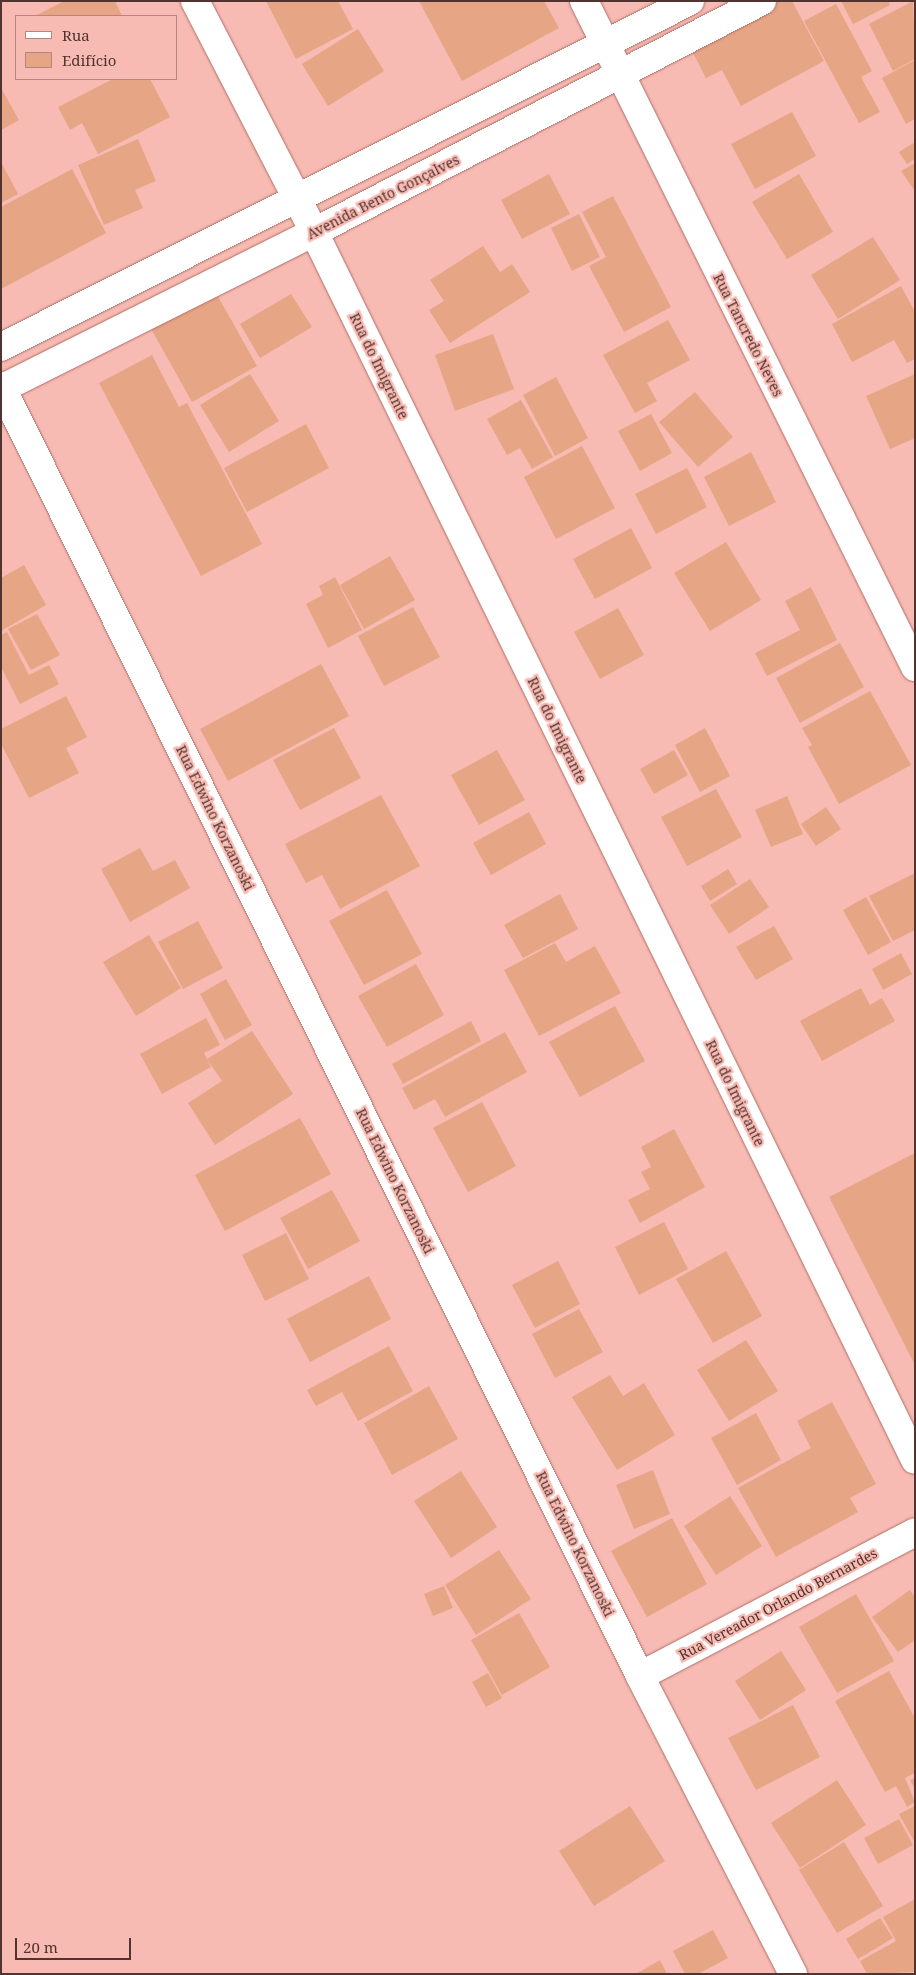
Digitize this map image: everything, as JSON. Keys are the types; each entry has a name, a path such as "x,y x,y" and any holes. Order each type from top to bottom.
{"street":[{"name":"Rua do Imigrante","path":"195,1 314,232 915,1460"},
{"name":"Rua Tancredo Neves","path":"584,1 606,44 619,76 915,667"},
{"path":"1,347 295,197 690,1"},
{"name":"Avenida Bento Gonçalves","path":"2,387 314,232 762,1"},
{"name":"Rua Edwino Korzanoski","path":"2,387 640,1676 793,1974"},
{"name":"Rua Vereador Orlando Bernardes","path":"640,1676 915,1532"}],"building":[{"path":"64,1 115,1 122,15 37,15"},
{"path":"266,1 338,1 353,29 296,59"},
{"path":"419,1 544,1 559,28 462,81"},
{"path":"775,1 792,1 824,61 741,106 722,70 706,78 690,47"},
{"path":"841,1 889,1 890,5 853,24"},
{"path":"913,1 915,59 893,71 869,24"},
{"path":"836,4 872,71 861,77 880,112 859,123 804,21"},
{"path":"358,29 384,71 328,106 302,64"},
{"path":"915,60 915,119 906,124 882,78"},
{"path":"111,80 151,80 170,117 98,154 82,123 70,130 58,107"},
{"path":"1,88 19,120 1,130"},
{"path":"792,112 816,156 755,189 731,144"},
{"path":"138,139 156,181 135,190 143,208 104,225 78,165"},
{"path":"915,142 915,159 907,164 899,152"},
{"path":"1,162 18,194 1,203"},
{"path":"915,163 915,191 901,171"},
{"path":"72,169 106,233 1,289 1,207"},
{"path":"549,174 570,214 522,239 501,200"},
{"path":"799,174 833,232 787,259 752,202"},
{"path":"613,196 671,307 624,332 589,266 606,257 582,212"},
{"path":"579,214 600,257 572,271 551,228"},
{"path":"873,237 900,280 838,319 811,275"},
{"path":"483,246 500,272 512,264 530,292 450,343 429,310 444,301 430,280"},
{"path":"901,286 915,312 915,359 907,363 894,340 852,362 832,324"},
{"path":"215,291 257,366 192,402 150,327"},
{"path":"291,294 312,327 260,358 240,324"},
{"path":"668,320 690,360 647,383 657,401 635,413 603,355"},
{"path":"493,334 514,389 455,411 435,355"},
{"path":"152,355 179,407 187,403 262,544 201,576 99,383"},
{"path":"250,374 279,421 229,452 200,405"},
{"path":"915,374 915,438 890,449 866,396"},
{"path":"556,377 588,438 555,456 523,395"},
{"path":"695,392 733,437 698,467 659,422"},
{"path":"521,400 553,457 532,469 520,448 507,455 487,419"},
{"path":"651,414 672,453 640,471 618,431"},
{"path":"306,424 329,468 247,512 224,468"},
{"path":"582,446 615,508 556,539 524,477"},
{"path":"751,452 776,502 729,526 704,477"},
{"path":"687,468 707,507 656,534 635,494"},
{"path":"631,528 652,568 595,599 573,559"},
{"path":"726,542 761,600 710,631 674,573"},
{"path":"390,556 415,600 364,629 340,585"},
{"path":"24,565 46,605 1,631 1,578"},
{"path":"335,577 362,630 328,648 306,604 323,595 319,586"},
{"path":"811,587 837,640 767,676 755,653 800,630 785,601"},
{"path":"413,607 440,657 384,686 358,636"},
{"path":"618,608 644,655 600,679 574,632"},
{"path":"37,614 60,655 31,670 8,629"},
{"path":"7,632 29,675 49,665 59,684 20,704 1,667 1,635"},
{"path":"840,643 864,687 800,723 776,678"},
{"path":"321,664 349,716 228,781 200,729"},
{"path":"870,691 911,765 839,804 808,747 812,745 802,728"},
{"path":"66,696 87,737 66,748 79,773 29,798 1,744 1,729"},
{"path":"334,728 361,778 300,810 273,760"},
{"path":"705,728 730,776 700,792 675,745"},
{"path":"497,750 525,800 479,825 451,775"},
{"path":"674,750 688,775 654,794 640,769"},
{"path":"716,789 742,837 687,866 661,817"},
{"path":"381,795 420,866 340,909 322,875 306,883 285,844"},
{"path":"787,796 803,834 771,847 755,810"},
{"path":"826,807 841,829 816,846 801,824"},
{"path":"529,812 546,844 491,875 473,843"},
{"path":"140,848 153,871 175,860 190,888 130,922 101,869"},
{"path":"728,869 737,884 710,901 701,886"},
{"path":"915,873 915,930 893,941 869,896"},
{"path":"750,879 769,907 729,934 710,905"},
{"path":"387,890 422,954 364,985 329,921"},
{"path":"560,894 578,929 523,958 504,925"},
{"path":"866,897 891,942 868,955 843,910"},
{"path":"198,921 223,968 183,989 158,942"},
{"path":"774,926 793,959 756,980 736,947"},
{"path":"149,935 181,988 136,1016 103,962"},
{"path":"555,943 566,962 595,946 621,993 539,1036 504,970"},
{"path":"901,953 912,974 883,990 872,969"},
{"path":"416,964 444,1015 387,1047 358,996"},
{"path":"226,979 252,1025 225,1040 200,994"},
{"path":"861,988 870,1005 882,998 895,1021 822,1061 800,1021"},
{"path":"615,1006 645,1061 580,1097 549,1042"},
{"path":"206,1018 220,1045 204,1053 211,1067 162,1094 140,1054"},
{"path":"471,1021 481,1041 403,1084 392,1064"},
{"path":"252,1031 293,1094 215,1145 188,1103 222,1081 207,1059"},
{"path":"505,1032 527,1072 445,1117 435,1099 414,1110 402,1088"},
{"path":"482,1102 516,1166 468,1192 433,1128"},
{"path":"300,1118 331,1174 225,1231 195,1175"},
{"path":"674,1129 705,1187 640,1223 628,1200 650,1189 641,1172 651,1167 641,1147"},
{"path":"915,1153 915,1365 829,1197"},
{"path":"332,1190 360,1241 308,1269 280,1218"},
{"path":"664,1222 688,1269 639,1295 615,1247"},
{"path":"286,1233 309,1279 265,1301 242,1255"},
{"path":"726,1251 762,1316 713,1343 676,1279"},
{"path":"558,1261 580,1304 535,1328 512,1285"},
{"path":"369,1276 391,1319 310,1362 287,1319"},
{"path":"579,1309 603,1352 555,1378 532,1334"},
{"path":"746,1340 778,1391 729,1421 697,1370"},
{"path":"389,1346 413,1391 358,1421 342,1392 316,1406 307,1390"},
{"path":"610,1375 623,1396 644,1383 675,1435 617,1470 572,1397"},
{"path":"429,1386 458,1439 392,1475 364,1423"},
{"path":"832,1402 876,1484 850,1498 858,1512 776,1557 738,1488 811,1448 797,1421"},
{"path":"756,1413 781,1460 737,1485 711,1438"},
{"path":"653,1470 670,1514 634,1529 616,1485"},
{"path":"461,1471 497,1527 451,1558 414,1501"},
{"path":"730,1496 762,1546 716,1575 684,1526"},
{"path":"672,1518 707,1584 647,1617 611,1551"},
{"path":"499,1550 531,1599 476,1635 445,1585"},
{"path":"444,1586 453,1608 433,1616 424,1594"},
{"path":"910,1590 915,1597 915,1640 898,1652 872,1617"},
{"path":"856,1594 894,1661 837,1693 799,1627"},
{"path":"519,1613 550,1667 502,1695 471,1640"},
{"path":"781,1651 806,1690 760,1720 735,1681"},
{"path":"889,1671 915,1718 915,1773 905,1778 915,1802 907,1807 896,1786 885,1792 835,1701"},
{"path":"488,1673 502,1698 486,1707 472,1682"},
{"path":"793,1705 820,1757 756,1790 728,1738"},
{"path":"915,1778 915,1789 910,1780"},
{"path":"837,1780 866,1825 800,1868 771,1823"},
{"path":"630,1806 665,1861 594,1906 559,1851"},
{"path":"915,1806 915,1843 899,1814"},
{"path":"899,1819 913,1845 878,1864 864,1838"},
{"path":"844,1842 883,1906 837,1933 799,1870"},
{"path":"915,1899 915,1972 867,1974 860,1961 896,1941 883,1917"},
{"path":"880,1918 893,1938 858,1959 846,1939"},
{"path":"713,1930 728,1958 698,1974 685,1974 673,1951"},
{"path":"660,1960 667,1974 636,1974"}]}
